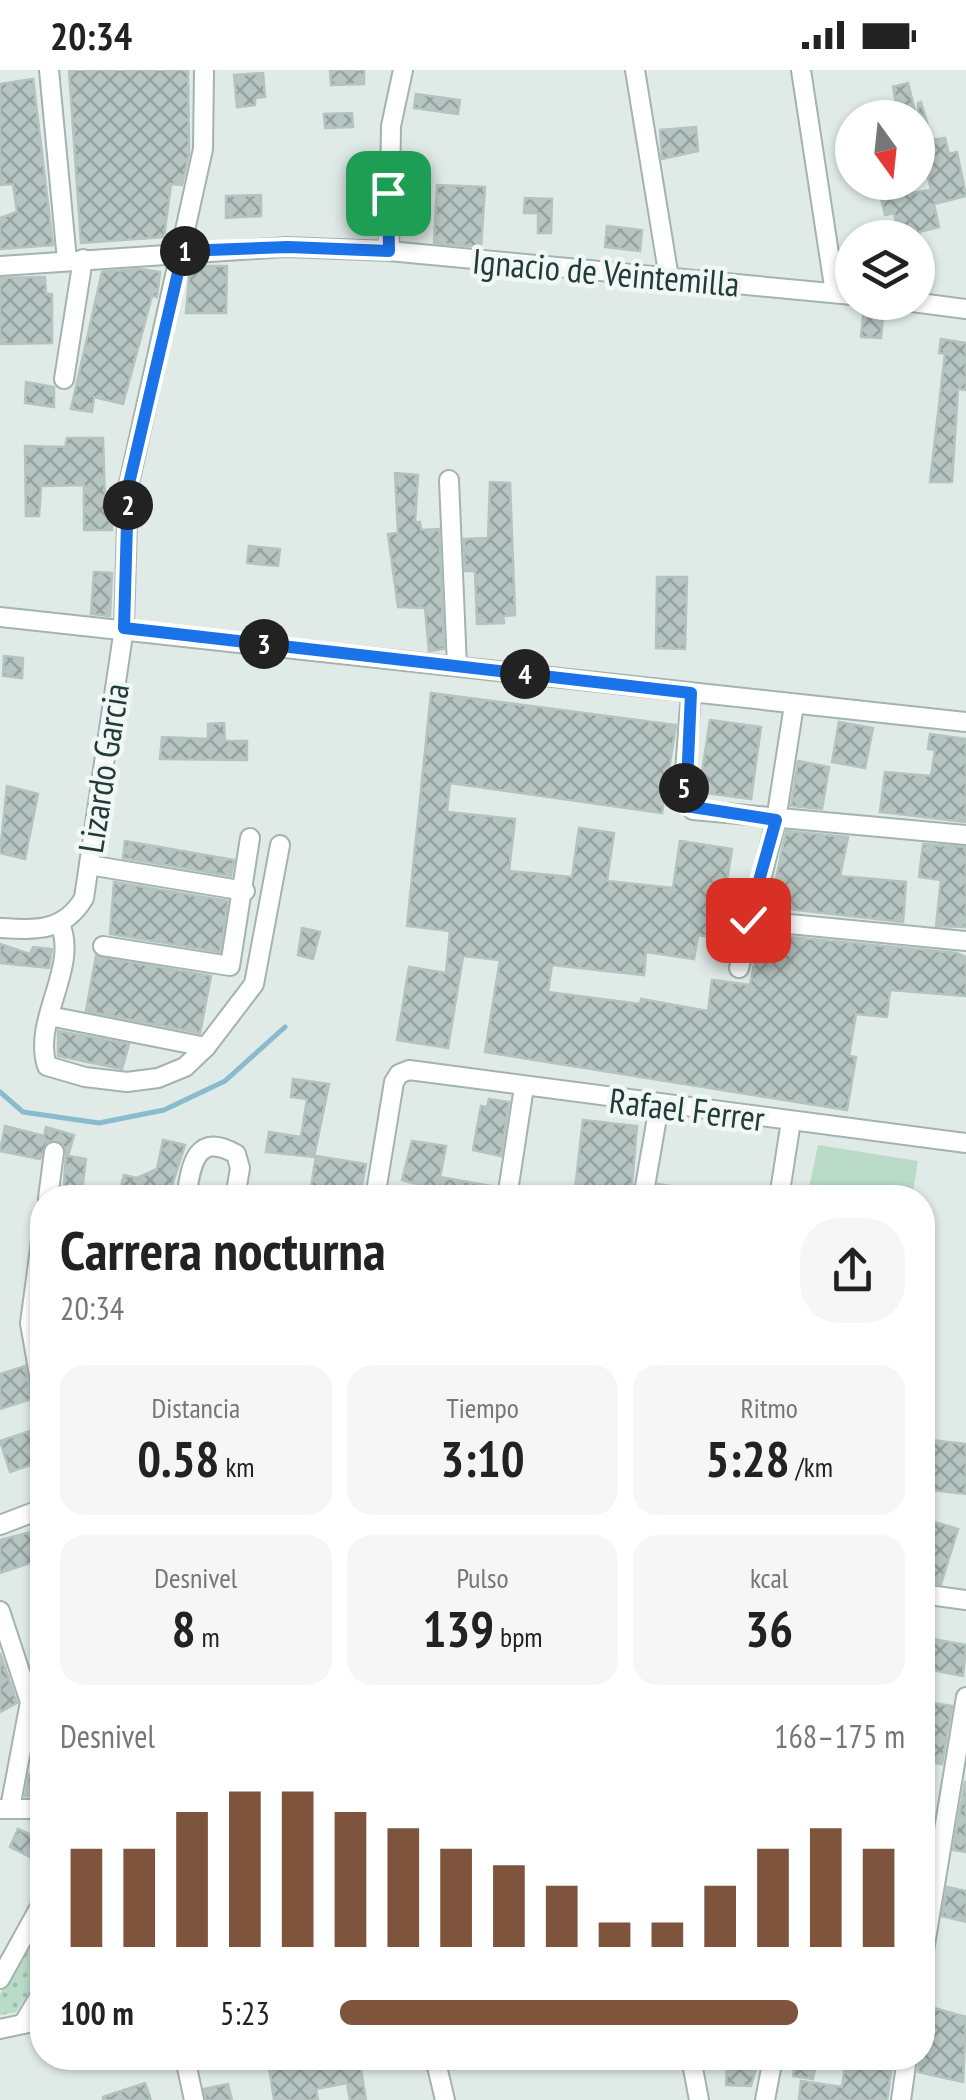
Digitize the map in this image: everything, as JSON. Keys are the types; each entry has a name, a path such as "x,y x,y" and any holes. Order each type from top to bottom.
{"street":[{"path":"48,70 75,259 64,379"},
{"name":"Lizardo Garcia","path":"60,924 74,915 84,898 124,628 128,488 203,149 204,70"},
{"path":"389,251 390,126 402,70"},
{"path":"635,70 669,278"},
{"path":"801,70 835,247"},
{"name":"Ignacio de Veintemilla","path":"0,266 288,247 389,251 835,293"},
{"path":"935,305 966,309"},
{"path":"448,480 458,666"},
{"path":"0,618 124,628 966,722"},
{"path":"691,693 686,806 776,820 966,835"},
{"path":"739,968 776,820 794,705"},
{"path":"103,946 230,966 250,838"},
{"path":"0,928 30,930 60,924 66,937 49,1016 44,1056 47,1066 86,1078 127,1082 158,1078 186,1066 206,1047 254,984 280,845"},
{"path":"89,865 244,891"},
{"path":"748,920 966,941"},
{"path":"49,1016 206,1047"},
{"name":"Rafael Ferrer","path":"377,1185 394,1082 398,1074 409,1070 658,1106 966,1143"},
{"path":"509,1185 524,1088"},
{"path":"645,1185 658,1106"},
{"path":"780,1185 792,1121"},
{"path":"188,1185 192,1162 204,1149 222,1146 236,1154 240,1168 237,1185"},
{"path":"50,1185 54,1152"},
{"path":"2,1517 30,1511"},
{"path":"935,1596 966,1600"},
{"path":"0,1610 30,1702 5,1809 30,1808"},
{"path":"935,1884 966,1697"},
{"path":"0,1980 30,1925"},
{"path":"0,2030 30,2023"},
{"path":"188,2070 194,2100"},
{"path":"439,2070 445,2100"},
{"path":"694,2070 699,2100"},
{"path":"765,2100 770,2070"},
{"path":"901,2100 905,2070"}],"green space":[{"path":"818,1145 918,1161 914,1185 810,1185"},
{"path":"30,1938 30,1990 16,2012 0,2015 0,1994"}],"building":[{"path":"69,70 188,70 189,154 182,185 171,184 164,237 81,243"},
{"path":"330,70 364,70 364,84 331,85"},
{"path":"263,73 265,97 255,98 255,105 237,107 234,75"},
{"path":"33,79 53,245 0,249 0,218 17,212 13,184 0,185 0,84"},
{"path":"908,83 912,100 895,100 893,87"},
{"path":"416,94 460,100 458,114 414,108"},
{"path":"352,113 353,127 325,128 324,114"},
{"path":"696,127 698,151 662,159 660,130"},
{"path":"945,138 949,154 957,152 966,196 934,204 939,227 935,228 935,220 896,220 894,213 885,215 881,200 935,200 935,140"},
{"path":"437,185 485,187 481,247 434,243"},
{"path":"261,195 261,216 226,218 226,196"},
{"path":"525,198 552,199 551,233 538,233 538,213 524,213"},
{"path":"607,226 642,230 640,251 605,247"},
{"path":"190,266 227,266 226,313 186,313"},
{"path":"102,272 160,272 157,297 152,296 123,404 94,397 92,412 71,409"},
{"path":"45,277 46,294 52,294 52,343 0,344 0,278"},
{"path":"863,320 883,320 881,338 861,337"},
{"path":"941,339 966,343 966,390 958,389 952,482 930,482 945,354 939,353"},
{"path":"26,382 54,387 54,407 25,403"},
{"path":"67,438 103,438 105,501 111,501 112,530 84,530 84,485 41,486 39,516 26,516 25,446 65,447"},
{"path":"395,473 418,475 415,522 420,522 421,530 439,529 444,649 429,651 425,608 398,607 388,534 398,533"},
{"path":"490,482 510,483 515,615 503,616 504,623 477,624 475,571 465,571 464,539 488,538"},
{"path":"249,546 280,549 278,566 247,563"},
{"path":"94,572 112,573 110,616 91,614"},
{"path":"657,577 687,577 685,649 656,648"},
{"path":"4,656 23,658 22,678 3,676"},
{"path":"431,693 676,725 662,813 450,783 447,812 515,819 509,871 572,877 579,828 614,833 607,881 673,888 680,841 732,849 718,938 698,935 694,959 646,952 644,975 552,965 548,992 640,1004 641,999 708,1011 712,980 750,985 760,934 957,953 966,957 966,996 890,990 887,1017 856,1014 849,1056 856,1057 847,1110 485,1052 500,960 463,956 448,1048 397,1040 409,967 446,973 450,931 407,926"},
{"path":"710,720 761,727 751,799 699,792"},
{"path":"839,722 873,728 865,768 832,762"},
{"path":"224,723 225,741 247,741 247,760 160,759 162,737 208,739 208,724"},
{"path":"930,734 966,739 966,822 880,812 885,772 931,776 935,750 928,749"},
{"path":"798,761 829,767 822,809 791,806"},
{"path":"7,786 38,794 25,859 0,853"},
{"path":"786,831 848,837 840,876 906,882 903,922 770,907"},
{"path":"125,841 234,860 231,876 123,858"},
{"path":"923,844 966,847 966,927 936,926 941,880 919,877"},
{"path":"114,882 228,901 220,952 110,934"},
{"path":"302,928 320,932 313,959 298,955"},
{"path":"0,944 30,954 33,947 52,949 49,968 0,963"},
{"path":"96,956 211,976 200,1033 86,1011"},
{"path":"58,1031 129,1044 122,1069 58,1056"},
{"path":"293,1079 329,1084 314,1157 266,1152 269,1132 301,1137 307,1099 291,1097"},
{"path":"489,1099 509,1102 501,1156 473,1150 481,1106 487,1107"},
{"path":"583,1120 637,1126 632,1185 576,1185"},
{"path":"5,1126 44,1136 46,1127 74,1135 68,1156 86,1159 83,1185 64,1185 66,1153 62,1143 48,1141 40,1159 0,1151"},
{"path":"163,1140 185,1145 172,1185 121,1185 124,1175 137,1178 157,1169"},
{"path":"412,1141 446,1146 440,1177 485,1185 421,1185 402,1180"},
{"path":"316,1156 366,1164 362,1185 311,1185"},
{"path":"25,1366 30,1400 0,1409 0,1374"},
{"path":"30,1431 30,1465 10,1472 0,1441"},
{"path":"935,1440 966,1444 966,1494 935,1490"},
{"path":"935,1522 958,1529 941,1584 935,1583"},
{"path":"30,1532 30,1563 0,1573 0,1540"},
{"path":"935,1639 966,1645 963,1676 935,1671"},
{"path":"0,1653 17,1703 0,1712"},
{"path":"935,1703 952,1706 942,1764 935,1763"},
{"path":"29,1774 30,1774 30,1796 25,1796"},
{"path":"966,1782 966,1852 953,1850"},
{"path":"18,1829 30,1834 30,1857 10,1847"},
{"path":"947,1887 966,1891 966,1922 942,1916"},
{"path":"935,2008 966,2017 963,2082 918,2072 935,2070"},
{"path":"270,2070 361,2070 366,2100 350,2100 347,2083 316,2089 318,2100 274,2100"},
{"path":"727,2070 756,2070 751,2086 726,2085"},
{"path":"794,2070 815,2070 813,2079 793,2076"},
{"path":"844,2070 891,2070 887,2100 799,2100 801,2081 842,2087"},
{"path":"145,2083 151,2100 103,2100 103,2097"},
{"path":"228,2084 232,2100 206,2100 204,2089"}],"waterway":[{"path":"0,1092 23,1112 99,1123 164,1110 225,1081 285,1027"}],"route":[{"path":"388,193 389,251 288,247 183,251 128,488 124,628 691,693 683,798 686,806 776,820 748,920"}]}
